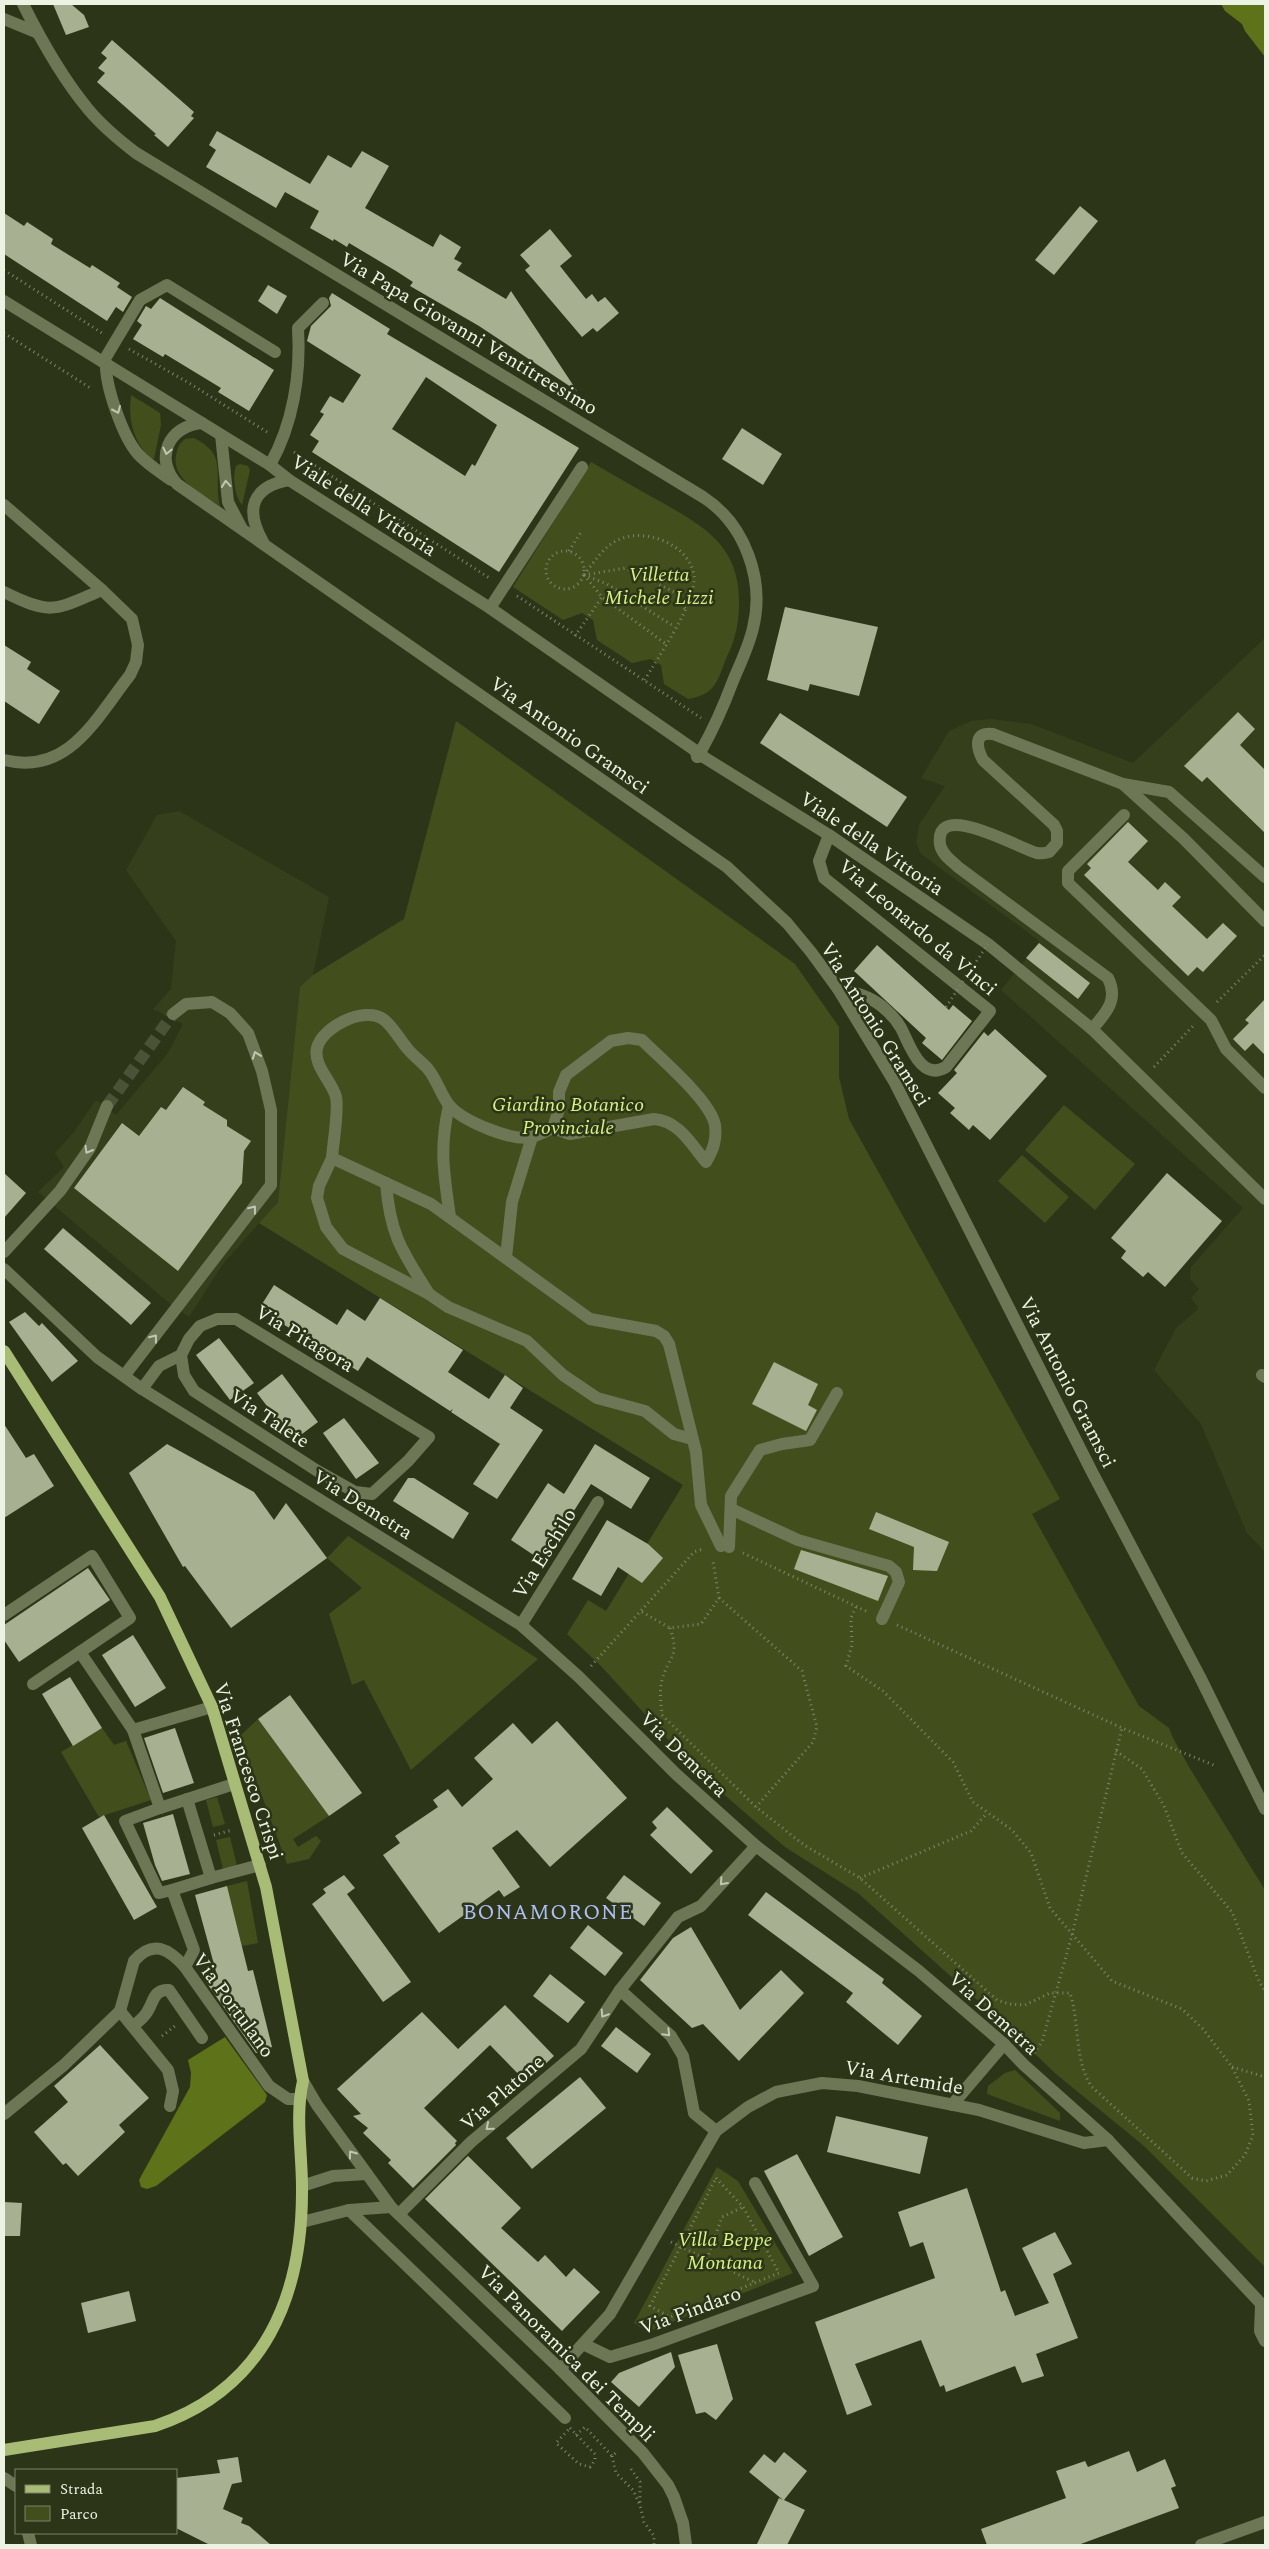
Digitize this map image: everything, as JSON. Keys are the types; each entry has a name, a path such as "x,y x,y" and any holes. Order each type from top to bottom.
{"main road":[{"name":"Via Francesco Crispi","path":"4,1351 160,1597 212,1707 266,1887 303,2081 299,2099 302,2222 294,2278 279,2317 247,2365 231,2384 216,2396 179,2418 155,2426 4,2450"}],"street":[{"name":"Via Papa Giovanni Ventitreesimo","path":"23,4 38,33 87,108 110,132 136,153 714,504 726,517 745,545 750,558 755,580 756,614 750,639 715,727 700,752"},
{"path":"4,20 38,33"},
{"path":"242,530 146,462 130,444 113,402 104,363 140,300 167,285 274,352"},
{"name":"Viale della Vittoria","path":"4,302 270,465 289,480 490,608 700,752 829,835 988,944 1092,1029 1265,1199"},
{"path":"270,465 282,444 300,360 298,328 322,303"},
{"path":"177,484 171,478 165,461 168,444 178,430 185,426 202,423"},
{"name":"Via Antonio Gramsci","path":"221,435 228,502 242,530 727,867 787,923 838,989 899,1091 1092,1472 1200,1677 1265,1809"},
{"path":"490,608 582,466"},
{"path":"264,545 254,522 255,502 259,493 270,484 289,480"},
{"path":"4,505 102,590 132,619 138,645 136,662 130,675 77,743 63,753 47,760 27,763 4,760"},
{"path":"4,592 32,605 53,609 102,590"},
{"path":"1092,1029 1108,1010 1111,1002 1112,985 1108,978 958,867 941,848 940,836 947,827 959,824 1037,853 1049,852 1057,843 1057,831 1054,825 983,760 977,743 980,736 986,733 1123,784 1169,792 1265,878"},
{"path":"1123,784 1184,839 1265,921"},
{"path":"1124,815 1068,872 1068,883 1211,1020 1226,1049 1265,1088"},
{"name":"Via Leonardo da Vinci","path":"829,835 819,861 824,878 990,1011 946,1067 936,1072 930,1071 920,1063 901,1028 885,1008 863,995 838,989"},
{"path":"124,1376 271,1185 271,1110 262,1071 248,1033 230,1013 212,1002 186,1004 173,1014"},
{"path":"553,1128 570,1134 654,1119 663,1120 674,1124 706,1162 714,1148 716,1136 715,1124 704,1102 642,1040 628,1038 611,1040 566,1075 559,1092 560,1109 553,1128 532,1138 515,1137 486,1128 449,1105 428,1068 412,1055 383,1019 372,1015 345,1021 331,1028 322,1037 317,1048 317,1059 336,1098 332,1158 319,1186 318,1198 322,1217 332,1237 343,1249 430,1294 448,1307 527,1341 563,1375 597,1398 645,1411 674,1434 692,1439"},
{"path":"449,1105 442,1147 450,1217"},
{"path":"4,1252 60,1191 90,1148 108,1106"},
{"path":"506,1257 512,1202 532,1138"},
{"path":"332,1158 431,1204 590,1320 656,1332 664,1336 669,1344 696,1452 701,1504 720,1546"},
{"path":"386,1183 388,1211 396,1240 430,1294"},
{"name":"Via Demetra","path":"4,1269 97,1357 142,1389 521,1625 579,1677 676,1774 756,1846 919,1971 1004,2044 1024,2065 1108,2140 1263,2306 1260,2331 1265,2342"},
{"name":"Via Pitagora","path":"181,1355 189,1339 200,1326 217,1319 236,1319 429,1436 408,1461"},
{"path":"142,1389 159,1366 181,1355"},
{"name":"Via Talete","path":"181,1355 184,1376 194,1391 316,1470 355,1492 372,1494 408,1461"},
{"path":"720,1546 731,1509 731,1496 760,1450 782,1444 810,1440 837,1393"},
{"name":"Via Eschilo","path":"521,1625 598,1502"},
{"path":"731,1509 798,1540 889,1566 896,1572 899,1582 882,1619"},
{"path":"4,1615 92,1556 130,1618 33,1684"},
{"path":"80,1652 133,1730 160,1808"},
{"path":"133,1730 212,1707"},
{"path":"234,1784 125,1821 159,1893 260,1865"},
{"path":"188,1799 211,1878"},
{"name":"Via Platone","path":"395,2211 471,2142 581,2049 620,1990 678,1917 701,1906 756,1846"},
{"path":"172,1890 194,1950 185,1967"},
{"name":"Via Portulano","path":"120,2011 131,1969 140,1954 156,1948 164,1949 172,1953 185,1967 269,2086 288,2098 299,2099"},
{"path":"133,2026 147,2014 155,1994 162,1990 169,1990 202,2038"},
{"path":"620,1990 672,2036 683,2056 694,2113 716,2131"},
{"path":"4,2114 64,2065 120,2011 162,2062 172,2079 174,2091 170,2106"},
{"path":"952,2105 1004,2044"},
{"name":"Via Panoramica dei Templi","path":"303,2081 317,2105 395,2211 560,2369 643,2453 668,2485 679,2510 686,2545"},
{"name":"Via Artemide","path":"560,2369 610,2314 716,2131 748,2107 766,2097 786,2089 804,2085 840,2083 979,2110 1084,2143 1108,2140"},
{"path":"302,2186 333,2176 367,2174"},
{"name":"Via Pindaro","path":"583,2344 610,2356 654,2344 813,2286 755,2183"},
{"path":"349,2210 565,2418"},
{"path":"302,2222 349,2210 395,2211"},
{"path":"4,2478 15,2485"},
{"path":"1201,2545 1265,2522"}],"path":[{"path":"4,270 116,342 190,383 715,727"},
{"path":"4,333 113,402"},
{"path":"568,551 580,532"},
{"path":"644,681 666,644 675,627 686,610 693,592 694,575 688,560 678,549 656,538 634,535 618,540 604,550 584,575 581,580 571,588 558,588 548,580 546,568 549,558 556,553 568,551 579,557 583,562 584,575 602,597 666,644"},
{"path":"584,575 626,568 674,592 686,610"},
{"path":"584,575 607,584 675,627"},
{"path":"575,636 602,597"},
{"path":"946,1008 988,944"},
{"path":"642,1612 670,1628 701,1624 719,1598 720,1546"},
{"path":"579,1677 596,1662 694,1552 720,1546 1122,1728 1216,1766"},
{"path":"719,1598 802,1671 817,1727 813,1742 756,1807"},
{"path":"670,1628 675,1644 674,1656 663,1679 660,1694 662,1716 756,1807 804,1845 860,1878 997,2000 1010,2004 1024,2005 1038,1997 1056,1992 1070,1993 1077,2022 1084,2073 1092,2088 1192,2178 1206,2181 1227,2175 1245,2155 1253,2135 1249,2101 1232,2067 1203,2029 1182,2009 1112,1981 1050,1908 1030,1853 1012,1830 972,1802 953,1762 883,1691 846,1666 852,1645 851,1618 856,1607"},
{"path":"1024,2065 1042,2042 1072,1935 1122,1728"},
{"path":"1116,1751 1142,1769 1164,1806 1182,1853 1232,1912 1258,1979 1265,1990"},
{"path":"860,1878 971,1831 987,1813"},
{"path":"199,1839 248,1826"},
{"path":"150,2047 187,2016"},
{"path":"1232,2067 1265,2077"},
{"path":"716,2178 743,2207 779,2273 670,2317 650,2306 680,2246 716,2178"},
{"path":"708,2259 722,2218 743,2207"},
{"path":"657,2235 754,2282"},
{"path":"576,2435 585,2427 613,2456 616,2474 633,2490 640,2505 644,2522 654,2536 654,2545"},
{"path":"570,2428 576,2435 596,2456 590,2467 579,2464 556,2443 570,2428"},
{"path":"618,2452 623,2457"},
{"path":"628,2463 640,2482 640,2505"}],"shaded area":[{"path":"1265,638 1265,1552 1247,1533 1201,1424 1154,1370 1176,1328 1197,1310 1198,1307 1191,1298 1199,1289 1190,1279 1191,1267 1243,1208 1001,990 1039,943 1038,940 921,854 916,843 919,825 945,786 921,778 949,731 971,721 991,719 1031,724 1133,763"},
{"path":"179,811 329,897 313,975 300,988 278,1202 222,1265 189,1317 168,1302 38,1192 64,1167 55,1153 73,1133 96,1100 116,1115 168,1053 183,1024 153,1009 171,989 176,941 126,870 157,815"}],"green space":[{"path":"1221,4 1265,4 1265,57 1245,31 1242,24 1225,11"},
{"path":"131,395 160,413 161,425 154,459 149,458 135,436 130,413"},
{"path":"194,438 205,445 216,459 220,506 188,484 177,470 176,461 179,446 185,439"},
{"name":"Villetta Michele Lizzi","path":"591,462 692,520 717,541 733,567 738,584 739,604 734,641 716,683 706,693 698,697 688,699 664,684 661,665 651,659 632,663 597,640 593,620 582,613 563,620 513,587"},
{"path":"240,464 248,466 250,470 242,505 236,492 234,481 236,466"},
{"name":"Giardino Botanico Provinciale","path":"456,721 795,964 839,1027 839,1077 849,1119 1060,1499 1032,1514 1139,1706 1169,1728 1189,1767 1265,1890 1265,2267 1144,2146 1056,2074 1004,2024 859,1894 785,1847 695,1769 601,1666 567,1634 588,1600 606,1611 683,1485 259,1223 278,1202 300,987 313,975 404,919"},
{"path":"1064,1105 1135,1164 1095,1210 1025,1150"},
{"path":"1022,1155 1069,1197 1045,1223 998,1181"},
{"path":"348,1536 538,1659 411,1770 364,1680 352,1685 329,1614 362,1588 327,1558"},
{"path":"258,1719 329,1816 293,1839 298,1847 316,1836 321,1841 309,1859 287,1864 240,1736"},
{"path":"102,1728 114,1745 126,1741 151,1800 99,1817 61,1752"},
{"path":"217,1797 225,1824 213,1827 206,1800"},
{"path":"230,1837 237,1866 223,1869 216,1840"},
{"path":"247,1881 258,1943 242,1946 227,1886"},
{"path":"225,2037 267,2095 265,2102 156,2186 147,2189 141,2187 139,2180 190,2087 191,2073 188,2060"},
{"path":"1015,2070 1060,2113 1060,2121 987,2094 988,2086 1005,2073"},
{"name":"Villa Beppe Montana","path":"717,2167 738,2181 793,2273 648,2332 634,2323"}],"building":[{"path":"53,4 71,4 84,15 89,27 66,35"},
{"path":"112,40 194,112 191,116 194,118 168,147 97,82 105,73 98,68 107,58 101,53"},
{"path":"217,131 310,184 328,155 351,168 362,151 389,166 365,208 433,247 440,234 461,247 454,259 462,263 457,270 506,299 511,291 577,391 479,326 410,286 413,282 396,271 349,243 347,247 310,228 319,211 285,192 276,208 206,167 216,150 209,145"},
{"path":"1080,206 1098,221 1054,275 1035,260"},
{"path":"4,213 24,226 27,222 53,239 51,244 90,268 92,265 120,283 117,287 132,297 123,312 116,307 107,321 4,254"},
{"path":"550,229 572,256 560,266 586,299 592,294 598,302 605,297 619,313 597,332 593,328 582,337 525,270 530,266 520,255"},
{"path":"268,285 287,296 277,314 258,301"},
{"path":"332,293 390,329 387,334 579,448 499,572 312,452 319,441 310,435 324,414 320,412 330,396 343,403 361,375 307,341 311,326 331,306 329,298","holes":["426,377 497,425 475,466 472,464 465,476 392,429"]},
{"path":"160,298 274,370 249,411 218,392 221,388 165,354 163,357 133,339 142,325 137,321 146,306 151,309"},
{"path":"742,428 782,454 763,485 722,459"},
{"path":"785,607 878,627 859,696 810,684 808,691 767,680"},
{"path":"4,645 31,662 27,669 60,691 39,724 4,701"},
{"path":"1238,712 1255,729 1240,745 1265,770 1265,833 1207,777 1202,782 1184,766"},
{"path":"780,713 907,797 887,827 760,743"},
{"path":"1128,822 1148,841 1128,862 1158,890 1165,882 1181,897 1172,906 1207,939 1223,923 1237,936 1203,972 1197,967 1188,976 1084,875 1091,868 1087,864"},
{"path":"1039,943 1090,983 1078,999 1026,958"},
{"path":"877,945 949,1010 953,1005 972,1021 942,1060 922,1043 926,1038 854,971"},
{"path":"1265,999 1265,1055 1253,1043 1245,1051 1233,1039 1249,1023 1245,1020"},
{"path":"995,1029 1047,1076 990,1140 973,1125 969,1130 950,1113 955,1108 938,1093 957,1073 954,1070 984,1032 988,1036"},
{"path":"183,1087 205,1102 203,1105 227,1120 227,1126 251,1141 244,1151 242,1183 178,1271 74,1188 122,1123 139,1136 161,1107 166,1110"},
{"path":"4,1173 26,1193 4,1218"},
{"path":"1167,1173 1222,1221 1165,1287 1148,1272 1143,1277 1121,1258 1126,1251 1111,1238"},
{"path":"63,1228 151,1303 131,1325 44,1249"},
{"path":"274,1285 337,1325 347,1309 365,1321 380,1298 463,1350 448,1372 489,1399 505,1375 523,1388 510,1408 543,1430 497,1499 473,1484 500,1444 451,1412 453,1409 450,1411 367,1357 358,1371 259,1309"},
{"path":"25,1312 39,1326 42,1323 78,1361 52,1382 9,1322"},
{"path":"219,1338 254,1383 230,1400 196,1355"},
{"path":"774,1362 818,1384 808,1405 817,1410 806,1431 752,1404"},
{"path":"282,1374 318,1422 298,1437 291,1427 286,1431 257,1393"},
{"path":"344,1418 379,1463 356,1479 323,1433"},
{"path":"4,1424 26,1458 34,1454 54,1486 4,1518"},
{"path":"167,1444 254,1492 274,1520 286,1503 327,1558 231,1628 185,1566 183,1567 129,1473"},
{"path":"595,1444 650,1478 631,1509 591,1484 570,1517 567,1515 538,1558 511,1540 548,1483 564,1494"},
{"path":"408,1478 414,1478 469,1513 453,1539 393,1501"},
{"path":"876,1512 949,1542 937,1571 913,1570 914,1547 869,1529"},
{"path":"607,1520 648,1544 663,1558 642,1583 618,1567 601,1596 572,1579"},
{"path":"801,1550 888,1576 878,1601 794,1569"},
{"path":"88,1568 110,1600 19,1662 4,1640 4,1625"},
{"path":"133,1635 166,1688 135,1707 102,1655"},
{"path":"70,1677 102,1728 73,1746 42,1694"},
{"path":"290,1695 362,1793 329,1816 258,1719"},
{"path":"557,1721 627,1798 550,1867 517,1830 492,1848 520,1887 504,1897 499,1890 439,1933 383,1855 400,1843 395,1836 438,1807 433,1800 448,1789 462,1807 493,1779 474,1758 513,1723 532,1744"},
{"path":"175,1728 194,1783 163,1793 144,1738"},
{"path":"667,1807 713,1851 691,1874 650,1835 657,1828 652,1822"},
{"path":"173,1814 190,1874 162,1881 155,1865 143,1823"},
{"path":"104,1815 157,1907 134,1920 82,1828"},
{"path":"344,1875 355,1888 347,1894 411,1982 383,2002 312,1904 326,1893 323,1889"},
{"path":"624,1875 661,1903 644,1926 606,1898"},
{"path":"227,1886 248,1971 253,1970 272,2047 256,2053 206,1982 218,1979 195,1895"},
{"path":"766,1892 884,1979 882,1983 922,2016 898,2045 846,2002 853,1993 748,1915"},
{"path":"588,1925 623,1953 605,1976 570,1948"},
{"path":"691,1927 740,2010 781,1970 804,1993 739,2061 703,2024 692,2028 640,1980 673,1938"},
{"path":"550,1974 585,2002 568,2023 533,1996"},
{"path":"505,2005 554,2056 526,2082 490,2045 424,2108 457,2141 456,2145 413,2188 388,2163 391,2160 363,2133 368,2128 353,2116 361,2114 337,2089 422,2012 458,2049"},
{"path":"616,2027 651,2054 637,2073 601,2046"},
{"path":"100,2045 149,2098 119,2125 125,2132 78,2176 66,2163 63,2165 34,2132 68,2102 54,2086"},
{"path":"580,2077 606,2108 532,2169 506,2138"},
{"path":"836,2116 928,2137 920,2174 827,2152"},
{"path":"797,2154 843,2237 809,2256 764,2171"},
{"path":"468,2156 521,2208 501,2228 538,2262 545,2255 566,2277 574,2268 600,2292 562,2331 425,2199"},
{"path":"967,2188 1001,2292 1005,2290 1015,2316 1049,2303 1022,2248 1055,2232 1072,2264 1053,2274 1078,2338 1036,2354 1044,2376 1022,2383 1015,2366 946,2392 944,2385 940,2387 921,2340 855,2364 872,2405 847,2415 815,2322 935,2278 923,2242 910,2247 898,2212"},
{"path":"4,2202 22,2203 20,2236 4,2236"},
{"path":"129,2291 136,2321 88,2333 81,2303"},
{"path":"717,2344 733,2399 716,2420 705,2412 696,2414 678,2355"},
{"path":"671,2352 675,2367 639,2407 611,2382 619,2373"},
{"path":"1129,2451 1137,2472 1165,2459 1176,2486 1171,2488 1179,2508 1078,2545 987,2545 981,2529 1066,2498 1056,2471 1085,2461 1088,2467"},
{"path":"784,2452 807,2471 784,2500 805,2510 787,2545 757,2544 779,2498 783,2500 749,2472 764,2454 775,2463"},
{"path":"238,2457 242,2482 232,2484 223,2509 243,2518 241,2523 249,2526 271,2545 210,2545 178,2529 178,2478 220,2473 217,2460"}],"tunnel":[{"path":"107,1106 173,1014"}],"district":[{"name":"BONAMORONE","path":"548,1912"}]}
